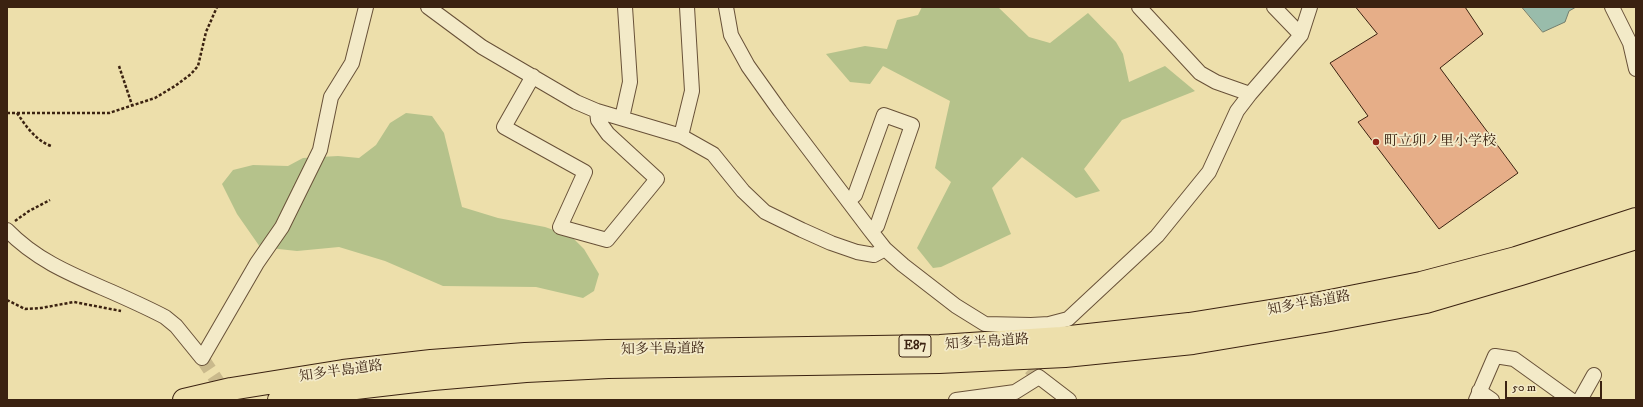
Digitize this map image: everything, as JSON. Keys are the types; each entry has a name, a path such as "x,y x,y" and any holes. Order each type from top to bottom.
{"highway":[{"name":"知多半島道路","path":"184,400 231,390 343,371 454,359 525,354 608,351 940,346 1061,338 1189,324 1320,303 1421,283 1516,258 1636,219"},
{"name":"知多半島道路","path":"279,400 347,389 418,380 526,371 608,367 939,362 1064,356 1193,343 1325,322 1426,302 1636,238"}],"street":[{"path":"10,226 17,240 38,257 71,274 165,317 176,326 202,358 257,263 282,227 320,150 331,97 352,63 366,7"},
{"path":"428,7 482,47 576,102 596,111 681,136 713,154 743,191 766,212 831,243 857,252 874,255 885,249"},
{"path":"622,118 630,82 626,7"},
{"path":"681,136 692,91 687,7"},
{"path":"726,7 731,35 748,66 780,111 885,249 917,277 956,306 985,324 1031,325 1049,324 1068,319 1157,236 1209,172 1237,112 1250,94 1301,35 1310,7"},
{"path":"1139,7 1200,73 1216,82 1250,94"},
{"path":"1274,7 1301,35"},
{"path":"1612,7 1630,43 1636,69"},
{"path":"533,76 504,127 585,172 560,227 607,240 657,179 608,134 598,120 596,111"},
{"path":"848,201 855,195 884,115 912,125 877,226 870,230"},
{"path":"1492,400 1478,396 1495,356 1514,359 1571,400"},
{"path":"1580,400 1594,375"},
{"path":"956,400 1015,392 1038,377 1069,400"}],"path":[{"path":"7,113 110,113 155,98 175,86 191,74 198,66 206,32 217,7"},
{"path":"119,66 132,105"},
{"path":"17,113 36,138 51,146"},
{"path":"10,226 29,211 50,200"},
{"path":"7,300 25,309 41,308 74,302 108,310 139,314 148,308"}],"green space":[{"path":"922,7 998,7 1029,37 1050,43 1088,13 1116,42 1123,54 1129,82 1165,66 1195,91 1122,120 1084,169 1100,191 1076,198 1022,157 992,188 1011,234 941,267 933,268 917,248 951,182 935,168 950,101 883,66 870,84 850,82 826,54 865,46 887,49 897,20 918,15"},
{"path":"406,113 432,116 444,133 462,207 498,218 545,227 571,236 584,249 599,274 594,291 583,298 536,287 443,286 385,261 339,247 297,251 260,247 237,214 222,184 233,170 253,165 288,166 303,158 338,156 359,158 376,145 390,123"}],"shaded area":[{"path":"1522,7 1576,7 1569,11 1565,22 1543,32"}],"building":[{"name":"町立卯ノ里小学校","path":"1356,7 1465,7 1483,34 1440,68 1518,173 1439,229 1358,122 1368,116 1330,63 1377,34"}],"tunnel":[{"path":"985,324 1039,377"},
{"path":"202,358 227,396"}],"place":[{"name":"町立卯ノ里小学校","path":"1376,142"}]}
